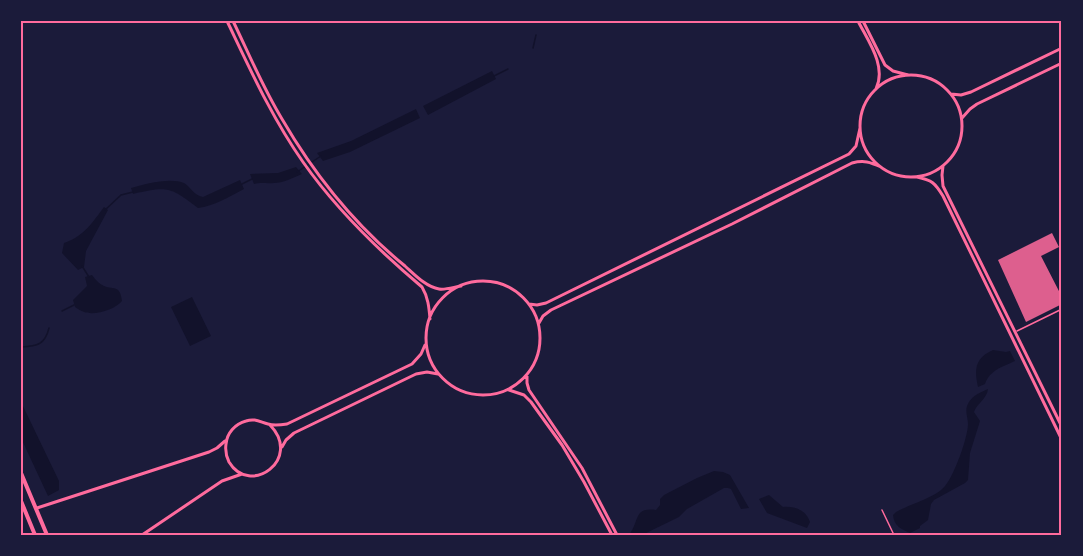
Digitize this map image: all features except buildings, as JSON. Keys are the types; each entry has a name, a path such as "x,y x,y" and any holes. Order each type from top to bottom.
{"main road":[{"path":"21,472 47,535"},
{"path":"21,501 34,535"}],"street":[{"path":"227,21 280,126 303,162 351,220 422,288 426,294 430,319"},
{"path":"233,21 282,119 307,159 331,191 374,238 428,285 437,289 484,281 500,284 520,294 529,304 539,323 541,337 538,354 535,364 527,375 507,390 487,395 467,393 444,380 430,360 427,342 430,319 447,294 461,286"},
{"path":"858,21 879,66 880,76 878,86 865,105 861,117 862,140 872,159 881,167"},
{"path":"863,21 885,65 893,71 936,82 950,94 958,107 962,129 953,155 944,165 930,173 916,177"},
{"path":"950,94 961,95 971,92 1062,48"},
{"path":"961,120 977,104 1062,63"},
{"path":"871,95 888,81 912,76"},
{"path":"529,304 546,303 849,154 856,146 861,128"},
{"path":"539,323 543,316 551,310 732,224 852,163 869,161 891,173 929,179 937,186 1062,440"},
{"path":"944,165 942,175 944,186 1062,427"},
{"path":"270,425 287,424 412,364 422,354 427,342"},
{"path":"281,449 276,431 262,421 253,420 236,425 226,440 225,449 231,466 243,474 257,476 274,466 286,440 294,434 416,374 427,372 439,374"},
{"path":"527,375 529,390 582,468 617,535"},
{"path":"507,390 524,395 531,402 568,454 612,535"},
{"path":"37,508 209,452 226,440"},
{"path":"142,535 222,481 243,474"}],"lane":[{"path":"1016,332 1062,309"},
{"path":"882,510 894,535"}],"shaded area":[{"path":"492,71 496,79 428,115 423,106"},
{"path":"416,109 420,118 350,152 323,161 317,153 351,141"},
{"path":"296,167 302,174 277,183 254,184 250,174 278,173"},
{"path":"240,180 244,189 216,203 198,208 168,190 133,194 131,188 157,182 179,181 203,197"},
{"path":"104,207 108,210 86,251 84,267 78,270 62,253 64,243 82,233"},
{"path":"92,275 102,285 118,290 122,301 115,307 99,312 84,312 75,307 73,300 87,286 85,277"},
{"path":"192,297 211,336 190,346 171,307"},
{"path":"993,350 1010,351 1015,361 997,370 990,375 985,384 978,387 976,369 979,360"},
{"path":"988,389 986,396 974,412 980,421 970,453 968,480 934,500 928,520 920,528 910,533 901,528 894,519 893,515 896,512 935,494 949,481 966,438 967,406 973,397"},
{"path":"21,402 59,481 59,490 48,496 21,438"},
{"path":"714,471 730,475 749,508 741,509 731,489 724,488 687,509 679,517 642,535 629,535 640,513 656,510 664,495"},
{"path":"769,495 783,507 796,508 803,512 810,522 807,528 767,513 759,499"}],"waterway":[{"path":"533,48 536,35"},
{"path":"494,76 508,69"},
{"path":"297,172 321,156"},
{"path":"242,184 252,179"},
{"path":"105,210 121,195 133,192"},
{"path":"82,266 89,277"},
{"path":"62,311 74,305"},
{"path":"21,347 40,344 49,328"}]}
